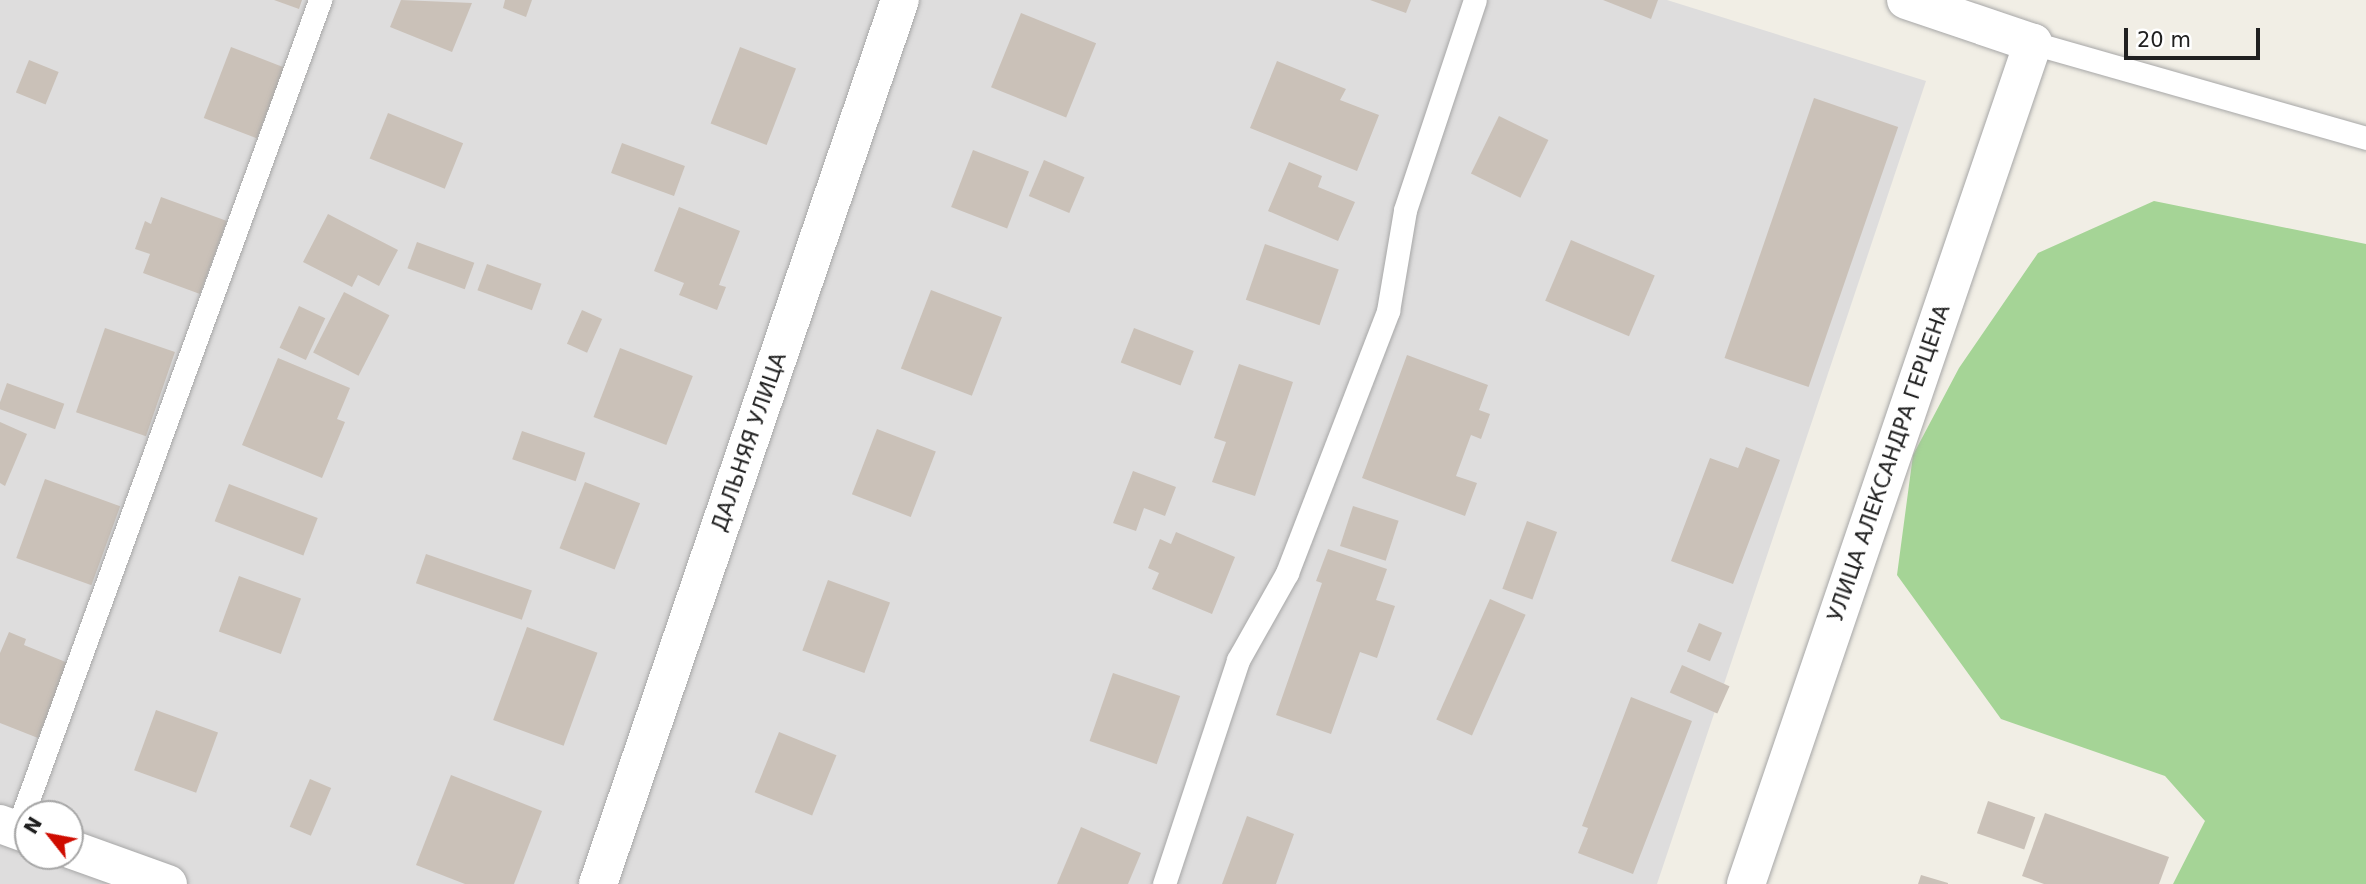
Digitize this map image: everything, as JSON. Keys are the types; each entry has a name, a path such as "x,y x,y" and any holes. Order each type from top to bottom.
{"street":[{"name":"ДАЛЬНЯЯ УЛИЦА","path":"598,884 900,0"},
{"path":"1906,0 2033,43"},
{"name":"УЛИЦА АЛЕКСАНДРА ГЕРЦЕНА","path":"1746,884 2033,43"},
{"path":"84,854 168,884"}],"lane":[{"path":"26,800 320,0"},
{"path":"1164,884 1238,660 1287,573 1388,311 1405,210 1475,0"},
{"path":"2033,43 2366,138"}],"shaded area":[{"path":"0,0 1667,0 1926,81 1657,884 0,884"}],"green space":[{"path":"2154,201 2366,244 2366,884 2173,884 2205,821 2165,776 2001,719 1897,575 1913,455 1959,368 2038,253"}],"building":[{"path":"274,0 302,0 299,9"},
{"path":"401,0 472,3 452,52 390,27"},
{"path":"505,0 532,0 526,17 503,8"},
{"path":"1370,0 1411,0 1406,13"},
{"path":"1603,0 1658,0 1651,19"},
{"path":"1021,13 1096,43 1066,118 991,87"},
{"path":"231,47 284,67 257,138 204,118"},
{"path":"740,47 796,69 767,145 711,124"},
{"path":"29,60 59,72 46,104 16,92"},
{"path":"1277,61 1346,89 1340,100 1379,115 1357,171 1250,128"},
{"path":"1814,98 1898,127 1809,387 1724,358"},
{"path":"388,113 463,143 445,189 370,158"},
{"path":"1499,116 1548,140 1520,198 1471,174"},
{"path":"622,143 685,166 674,196 611,173"},
{"path":"973,150 1029,172 1007,228 951,207"},
{"path":"1044,160 1085,177 1069,213 1029,196"},
{"path":"1289,162 1322,176 1318,187 1355,202 1338,241 1268,211"},
{"path":"161,197 227,221 200,294 143,273 150,254 135,249 145,221 151,224"},
{"path":"679,207 740,231 719,285 726,287 717,310 679,295 684,283 654,271"},
{"path":"328,214 398,250 379,286 358,275 352,287 303,262"},
{"path":"1571,240 1655,276 1629,336 1545,301"},
{"path":"417,242 474,263 465,289 407,268"},
{"path":"1265,244 1339,269 1320,325 1246,300"},
{"path":"487,264 542,284 532,310 477,290"},
{"path":"931,290 1002,317 972,396 901,368"},
{"path":"344,292 389,315 359,376 313,353"},
{"path":"299,306 325,318 306,360 280,348"},
{"path":"582,310 602,319 587,353 567,344"},
{"path":"105,328 175,352 146,436 76,412"},
{"path":"1134,328 1194,351 1180,385 1121,363"},
{"path":"620,348 693,376 666,445 593,417"},
{"path":"1407,355 1488,385 1479,410 1490,414 1481,439 1471,435 1456,476 1477,483 1465,516 1362,478"},
{"path":"278,358 350,388 337,419 345,422 322,478 242,445"},
{"path":"1239,364 1293,382 1255,496 1212,482 1226,442 1214,438"},
{"path":"7,383 64,404 55,429 0,409"},
{"path":"0,422 27,434 5,486 0,483"},
{"path":"877,429 936,452 911,517 852,494"},
{"path":"522,431 585,453 576,481 512,459"},
{"path":"1746,447 1780,460 1733,584 1671,561 1710,458 1738,468"},
{"path":"1133,471 1176,487 1165,516 1144,508 1136,531 1113,523"},
{"path":"45,479 120,506 91,585 16,558"},
{"path":"585,482 640,503 615,569 560,548"},
{"path":"229,484 318,518 303,555 215,521"},
{"path":"1353,506 1399,521 1386,561 1340,546"},
{"path":"1527,521 1557,532 1532,600 1502,589"},
{"path":"1176,532 1235,557 1212,614 1152,589 1159,573 1148,568 1160,539 1171,544"},
{"path":"1328,549 1387,569 1376,600 1395,606 1377,658 1360,652 1331,734 1276,715 1322,583 1316,581"},
{"path":"426,554 532,590 522,620 416,583"},
{"path":"239,576 301,599 281,654 219,631"},
{"path":"828,580 890,603 864,673 802,650"},
{"path":"1490,599 1526,615 1472,735 1436,720"},
{"path":"1699,623 1722,633 1710,661 1687,652"},
{"path":"527,627 597,653 564,746 493,720"},
{"path":"9,632 26,639 24,645 68,663 38,738 0,723 0,653"},
{"path":"1682,665 1730,686 1717,714 1670,692"},
{"path":"1113,673 1180,696 1157,764 1090,741"},
{"path":"1631,697 1692,721 1633,874 1578,853 1588,828 1582,826"},
{"path":"156,710 218,733 196,793 134,770"},
{"path":"779,732 836,755 812,815 755,792"},
{"path":"451,775 542,811 514,884 465,884 416,865"},
{"path":"310,779 331,788 311,836 290,827"},
{"path":"1988,801 2035,817 2024,849 1977,833"},
{"path":"2045,813 2169,857 2159,884 2044,884 2022,876"},
{"path":"1247,816 1294,834 1276,884 1222,884"},
{"path":"1081,827 1141,853 1128,884 1057,884"},
{"path":"1921,875 1948,883 1948,884 1918,884"}]}
